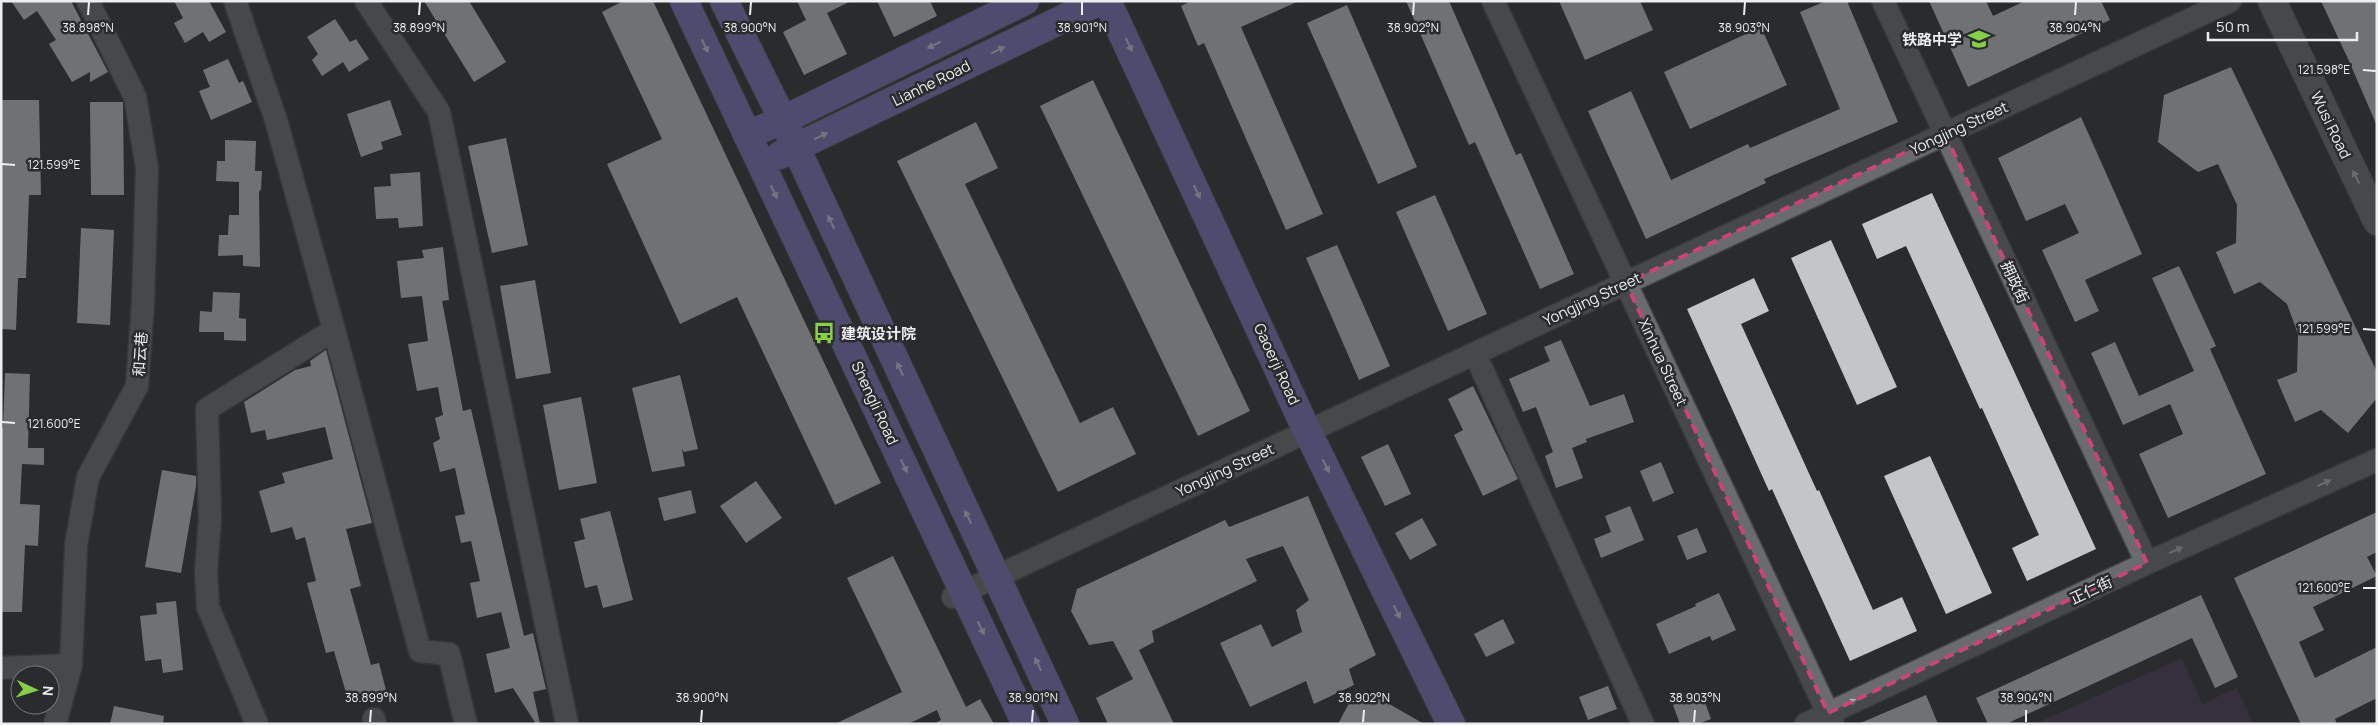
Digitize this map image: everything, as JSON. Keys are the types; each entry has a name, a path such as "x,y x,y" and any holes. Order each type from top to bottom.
{"main road":[{"name":"Shengli Road","path":"684,1 959,594 1026,724"},
{"path":"724,1 783,120 1066,724"},
{"path":"747,135 783,120 1025,1"},
{"name":"Lianhe Road","path":"761,165 1100,1"},
{"name":"Gaoerji Road","path":"1107,1 1308,431 1451,724"},
{"name":"Wusi Road","path":"2272,1 2377,221"}],"street":[{"name":"和云巷","path":"55,724 71,665 76,545 88,477 137,386 143,304 147,168 136,98 88,1"},
{"path":"235,1 276,120 420,651 449,654 466,724"},
{"path":"366,1 439,112 567,724"},
{"name":"Xinhua Street","path":"1493,1 1831,718"},
{"name":"拥政街","path":"1882,1 2147,563"},
{"name":"Yongjing Street","path":"959,594 2230,1"},
{"path":"257,724 208,607 206,572 210,519 207,409 334,330"},
{"path":"1481,367 1643,724"},
{"name":"正仁街","path":"1806,724 1831,718 2147,563 2377,460"},
{"path":"1,668 71,665"}],"highlighted area":[{"path":"1945,134 2147,563 1828,713 1626,283"}],"shaded area":[{"path":"2182,658 2202,704 2237,688 2253,724 2035,724"}],"building":[{"path":"11,1 71,1 108,72 90,82 90,72 72,82 49,44 56,40 37,11 24,20"},
{"path":"174,1 209,1 226,32 209,42 203,32 185,43 174,23 183,18"},
{"path":"424,1 469,1 506,62 474,82"},
{"path":"623,1 653,1 881,483 835,505 737,297 680,324 607,164 662,139 602,12"},
{"path":"797,1 851,1 827,13 847,54 804,75 783,32 806,20"},
{"path":"877,1 930,1 937,16 894,37"},
{"path":"1191,1 1299,1 1241,27 1323,214 1286,230 1204,43 1198,46 1181,6"},
{"path":"1406,1 1449,1 1516,155 1521,153 1574,274 1540,289 1475,142 1469,145"},
{"path":"1559,1 1640,1 1653,30 1585,60"},
{"path":"1826,1 1847,1 1898,122 1764,179 1766,183 1646,239 1588,111 1631,91 1671,180 1748,144 1750,148 1840,109 1800,12"},
{"path":"1929,1 1986,1 1993,16 2025,1 2101,1 2110,20 1968,87"},
{"path":"2321,1 2377,1 2377,126 2349,61"},
{"path":"1347,5 1417,167 1378,184 1307,23"},
{"path":"335,19 350,42 356,39 369,59 349,72 343,62 322,76 312,60 318,54 307,37"},
{"path":"1761,27 1787,85 1690,129 1664,72"},
{"path":"228,59 239,83 243,81 252,102 211,120 199,91 210,87 203,70"},
{"path":"2231,67 2377,372 2377,398 2348,433 2321,410 2295,422 2277,380 2297,372 2298,334 2287,304 2260,282 2234,294 2216,252 2236,243 2237,205 2218,164 2198,172 2158,142 2164,95"},
{"path":"1093,80 1250,411 1198,436 1040,106"},
{"path":"1,100 39,100 41,195 29,195 26,278 18,278 16,330 1,329"},
{"path":"390,100 402,135 381,142 383,149 361,157 347,114"},
{"path":"90,102 123,102 124,195 91,195"},
{"path":"2081,117 2142,254 2085,280 2099,311 2075,322 2042,250 2079,233 2065,204 2026,221 1998,158"},
{"path":"976,122 998,168 965,184 1080,423 1113,407 1136,454 1058,492 897,161"},
{"path":"506,138 528,245 492,253 468,146"},
{"path":"225,140 256,141 255,171 262,171 261,189 259,192 260,267 243,266 243,255 218,256 219,235 228,235 229,215 239,215 239,182 216,181 217,161 225,161"},
{"path":"420,172 423,226 399,228 398,218 376,219 374,187 391,186 390,174"},
{"path":"1932,193 2096,549 2027,581 2012,548 2039,535 1982,408 1980,409 1906,246 1877,259 1862,224"},
{"path":"1435,195 1487,314 1448,331 1396,212"},
{"path":"81,228 114,230 110,325 77,323"},
{"path":"1831,240 1897,387 1857,405 1791,258"},
{"path":"1337,245 1390,366 1359,380 1306,258"},
{"path":"443,247 449,300 442,301 463,411 471,409 524,636 533,633 546,689 533,692 540,724 536,724 513,688 495,693 486,654 510,648 501,612 477,618 470,583 480,581 471,541 461,543 455,516 465,514 455,468 440,472 433,443 440,439 435,418 443,415 438,387 417,391 408,344 428,341 422,296 401,298 397,261 424,258 422,250"},
{"path":"2179,266 2216,346 2210,349 2266,474 2168,518 2139,454 2183,434 2170,404 2123,425 2091,353 2115,342 2139,396 2194,371 2152,278"},
{"path":"1754,278 1769,311 1741,324 1817,491 1819,490 1873,610 1902,597 1917,631 1850,661 1772,489 1769,491 1687,309"},
{"path":"535,280 551,373 516,379 500,286"},
{"path":"213,292 240,293 239,318 246,319 246,341 224,340 224,332 199,332 200,311 212,312"},
{"path":"1561,340 1590,406 1624,394 1634,422 1586,439 1587,442 1572,448 1583,478 1556,488 1545,456 1553,452 1536,407 1523,412 1509,379 1550,361 1544,347"},
{"path":"326,350 372,523 346,529 361,586 350,589 371,665 379,663 386,690 348,700 334,651 326,653 307,583 316,581 305,537 296,540 292,527 271,533 259,491 285,483 282,473 333,459 325,427 267,440 265,430 251,433 244,402 295,370 311,366 310,361"},
{"path":"5,373 30,374 28,448 44,448 44,465 22,464 20,504 40,505 38,546 25,545 22,612 1,612 1,428 3,428"},
{"path":"680,375 698,449 684,452 682,449 685,466 652,472 632,388"},
{"path":"1473,386 1518,479 1483,496 1454,435 1463,430 1448,399"},
{"path":"581,397 597,483 559,490 543,405"},
{"path":"1388,444 1411,494 1385,506 1361,457"},
{"path":"1930,456 1992,593 1946,614 1884,476"},
{"path":"1661,462 1674,493 1653,502 1640,471"},
{"path":"162,470 196,476 196,486 181,573 145,567"},
{"path":"756,481 782,518 746,543 720,506"},
{"path":"691,490 696,513 664,521 658,498"},
{"path":"1308,496 1376,655 1349,669 1354,685 1314,704 1306,681 1250,707 1220,643 1261,624 1272,647 1302,632 1296,610 1309,600 1283,546 1246,559 1257,581 1152,631 1154,642 1139,650 1174,724 1108,724 1096,698 1133,679 1113,641 1089,645 1071,611 1077,589 1225,520 1229,527"},
{"path":"1630,506 1644,540 1601,558 1594,539 1611,532 1605,516"},
{"path":"610,511 633,600 603,608 597,585 585,588 574,542 585,539 580,519"},
{"path":"2377,512 2377,552 2367,557 2377,576 2313,607 2324,630 2299,642 2315,678 2377,647 2377,698 2335,719 2337,724 2301,724 2234,578"},
{"path":"1422,518 1437,545 1410,560 1395,533"},
{"path":"1697,528 1707,552 1687,560 1677,536"},
{"path":"893,556 966,707 980,699 994,724 934,724 941,720 937,710 908,724 835,724 902,692 847,578"},
{"path":"1719,593 1736,630 1712,641 1710,636 1669,654 1656,624 1696,606 1695,604"},
{"path":"2201,595 2238,677 2215,688 2192,638 2006,724 1988,724 1976,698"},
{"path":"176,601 183,670 163,673 161,659 145,661 140,616 157,614 156,603"},
{"path":"1503,619 1515,643 1486,657 1474,634"},
{"path":"1608,686 1617,709 1588,720 1579,697"},
{"path":"1356,690 1359,700 1372,694 1424,724 1338,724"},
{"path":"1702,694 1711,719 1698,724 1680,724 1673,705"},
{"path":"1926,695 1938,724 1858,724"},
{"path":"114,706 164,716 163,724 110,724"}],"place":[{"name":"铁路中学","path":"1979,39"},
{"name":"建筑设计院","path":"824,333"}]}
